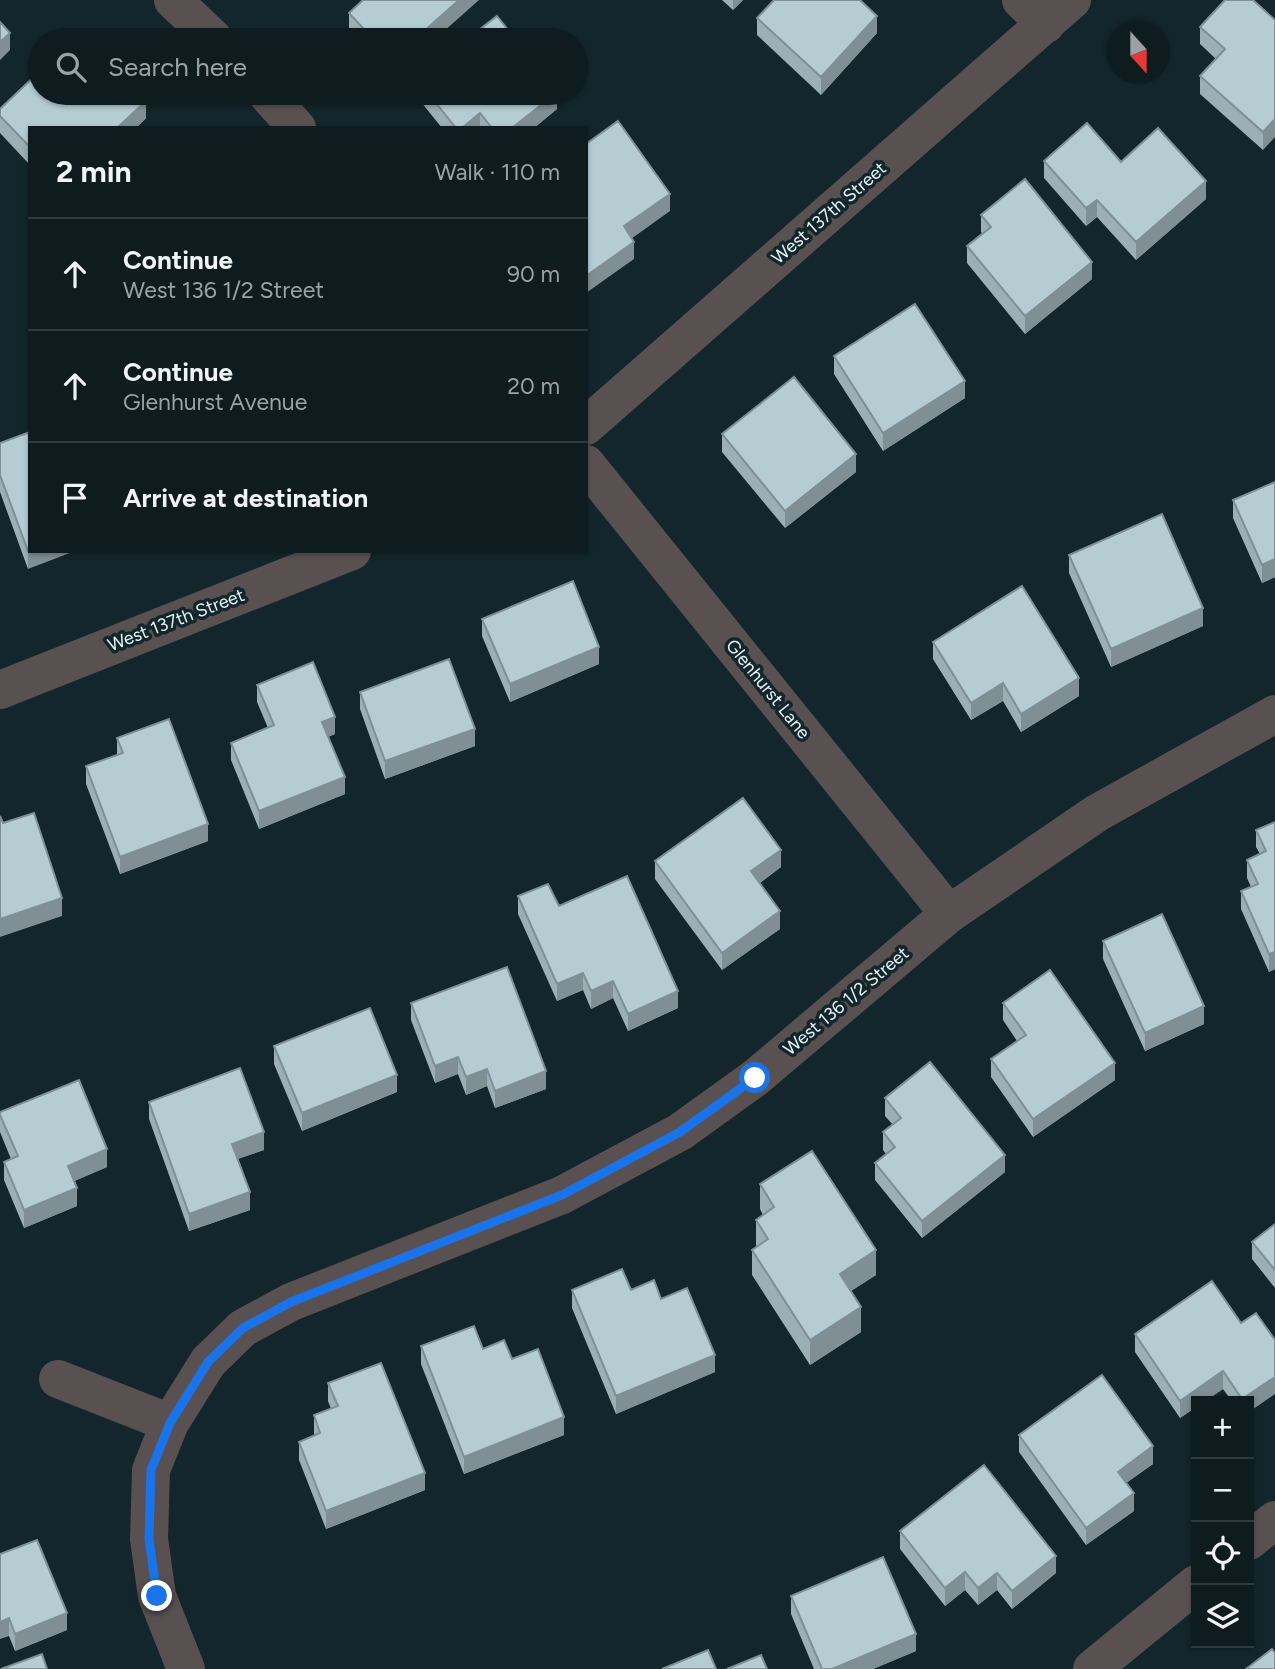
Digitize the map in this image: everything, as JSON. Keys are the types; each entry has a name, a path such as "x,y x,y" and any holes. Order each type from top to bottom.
{"street":[{"path":"173,0 202,28"},
{"name":"West 137th Street","path":"588,424 1046,8"},
{"path":"276,105 294,126"},
{"name":"Glenhurst Lane","path":"588,466 949,914"},
{"name":"West 137th Street","path":"0,690 347,553"},
{"name":"West 136 1/2 Street","path":"186,1669 157,1596 149,1539 151,1470 170,1423 208,1362 243,1328 291,1302 562,1195 680,1132 755,1078 949,914 1097,813 1275,714"},
{"path":"58,1379 170,1423"},
{"path":"1254,1537 1275,1520"},
{"path":"1092,1669 1195,1585"}],"building":[{"path":"363,0 459,0 428,28 363,28 349,13"},
{"path":"774,0 860,0 877,16 821,77 757,18"},
{"path":"1225,0 1253,0 1275,20 1275,119 1263,132 1200,76 1225,49 1200,27"},
{"path":"497,16 506,28 482,28"},
{"path":"0,22 10,33 0,42"},
{"path":"28,82 28,105 142,105 119,126 28,126 28,145 0,116 0,109"},
{"path":"438,105 541,105 515,126 490,126 480,113 464,126 454,126"},
{"path":"618,121 670,194 624,226 634,242 588,275 588,143"},
{"path":"1087,123 1121,162 1158,128 1206,181 1136,242 1097,200 1086,208 1044,161"},
{"path":"1025,179 1092,262 1025,316 967,246 991,227 981,215"},
{"path":"915,304 965,381 883,433 834,356"},
{"path":"794,377 856,454 785,511 722,434"},
{"path":"28,433 28,551 0,475 0,443"},
{"path":"1275,482 1275,559 1262,565 1233,500"},
{"path":"1162,514 1203,608 1111,649 1069,555"},
{"path":"573,581 599,647 510,684 482,619"},
{"path":"1022,586 1079,678 1021,714 1003,683 971,703 933,642"},
{"path":"449,659 475,729 385,761 360,692"},
{"path":"313,662 335,717 322,722 345,777 259,811 231,743 274,725 257,685"},
{"path":"169,719 208,824 120,857 86,766 123,753 117,738"},
{"path":"743,798 781,850 751,871 780,911 722,953 655,861"},
{"path":"34,813 62,898 0,919 0,816 3,823"},
{"path":"1275,822 1275,952 1269,954 1241,891 1258,884 1247,860 1266,851 1256,830"},
{"path":"627,876 678,991 628,1014 613,981 591,991 583,973 557,984 518,896 548,884 559,906"},
{"path":"1162,914 1204,1006 1145,1033 1103,941"},
{"path":"507,967 546,1071 495,1091 487,1069 466,1077 458,1057 435,1066 411,1003"},
{"path":"1050,970 1115,1063 1033,1119 991,1059 1026,1035 1003,1003"},
{"path":"370,1008 397,1075 302,1113 274,1046"},
{"path":"930,1062 1005,1155 922,1221 875,1163 895,1147 883,1132 901,1118 885,1098"},
{"path":"240,1068 264,1132 232,1144 250,1192 189,1214 149,1102"},
{"path":"79,1080 107,1149 68,1166 77,1188 24,1210 4,1162 18,1156 0,1112"},
{"path":"812,1151 876,1250 840,1274 861,1307 810,1340 752,1250 768,1239 756,1220 774,1207 760,1184"},
{"path":"1275,1224 1275,1270 1252,1242"},
{"path":"622,1269 631,1290 654,1280 661,1299 687,1288 715,1355 616,1396 572,1290"},
{"path":"1212,1281 1241,1323 1256,1313 1275,1340 1275,1377 1246,1396 1240,1396 1223,1371 1180,1401 1135,1334"},
{"path":"474,1326 483,1349 504,1340 512,1359 538,1349 564,1417 464,1457 421,1346"},
{"path":"381,1363 425,1473 326,1511 299,1442 320,1433 314,1415 338,1406 328,1383"},
{"path":"1102,1375 1153,1446 1118,1472 1134,1493 1086,1528 1019,1435"},
{"path":"984,1465 1056,1556 1012,1591 997,1573 978,1588 965,1572 945,1588 900,1531"},
{"path":"37,1540 67,1613 15,1634 9,1618 0,1622 0,1554"},
{"path":"883,1557 916,1634 832,1669 822,1669 791,1596"},
{"path":"1272,1649 1275,1653 1275,1669 1246,1669"},
{"path":"708,1650 716,1669 662,1669"},
{"path":"42,1654 47,1669 1,1669"},
{"path":"761,1655 767,1669 727,1669"}],"route":[{"path":"157,1596 149,1539 151,1470 170,1423 208,1362 243,1328 291,1302 562,1195 680,1132 755,1078"}]}
